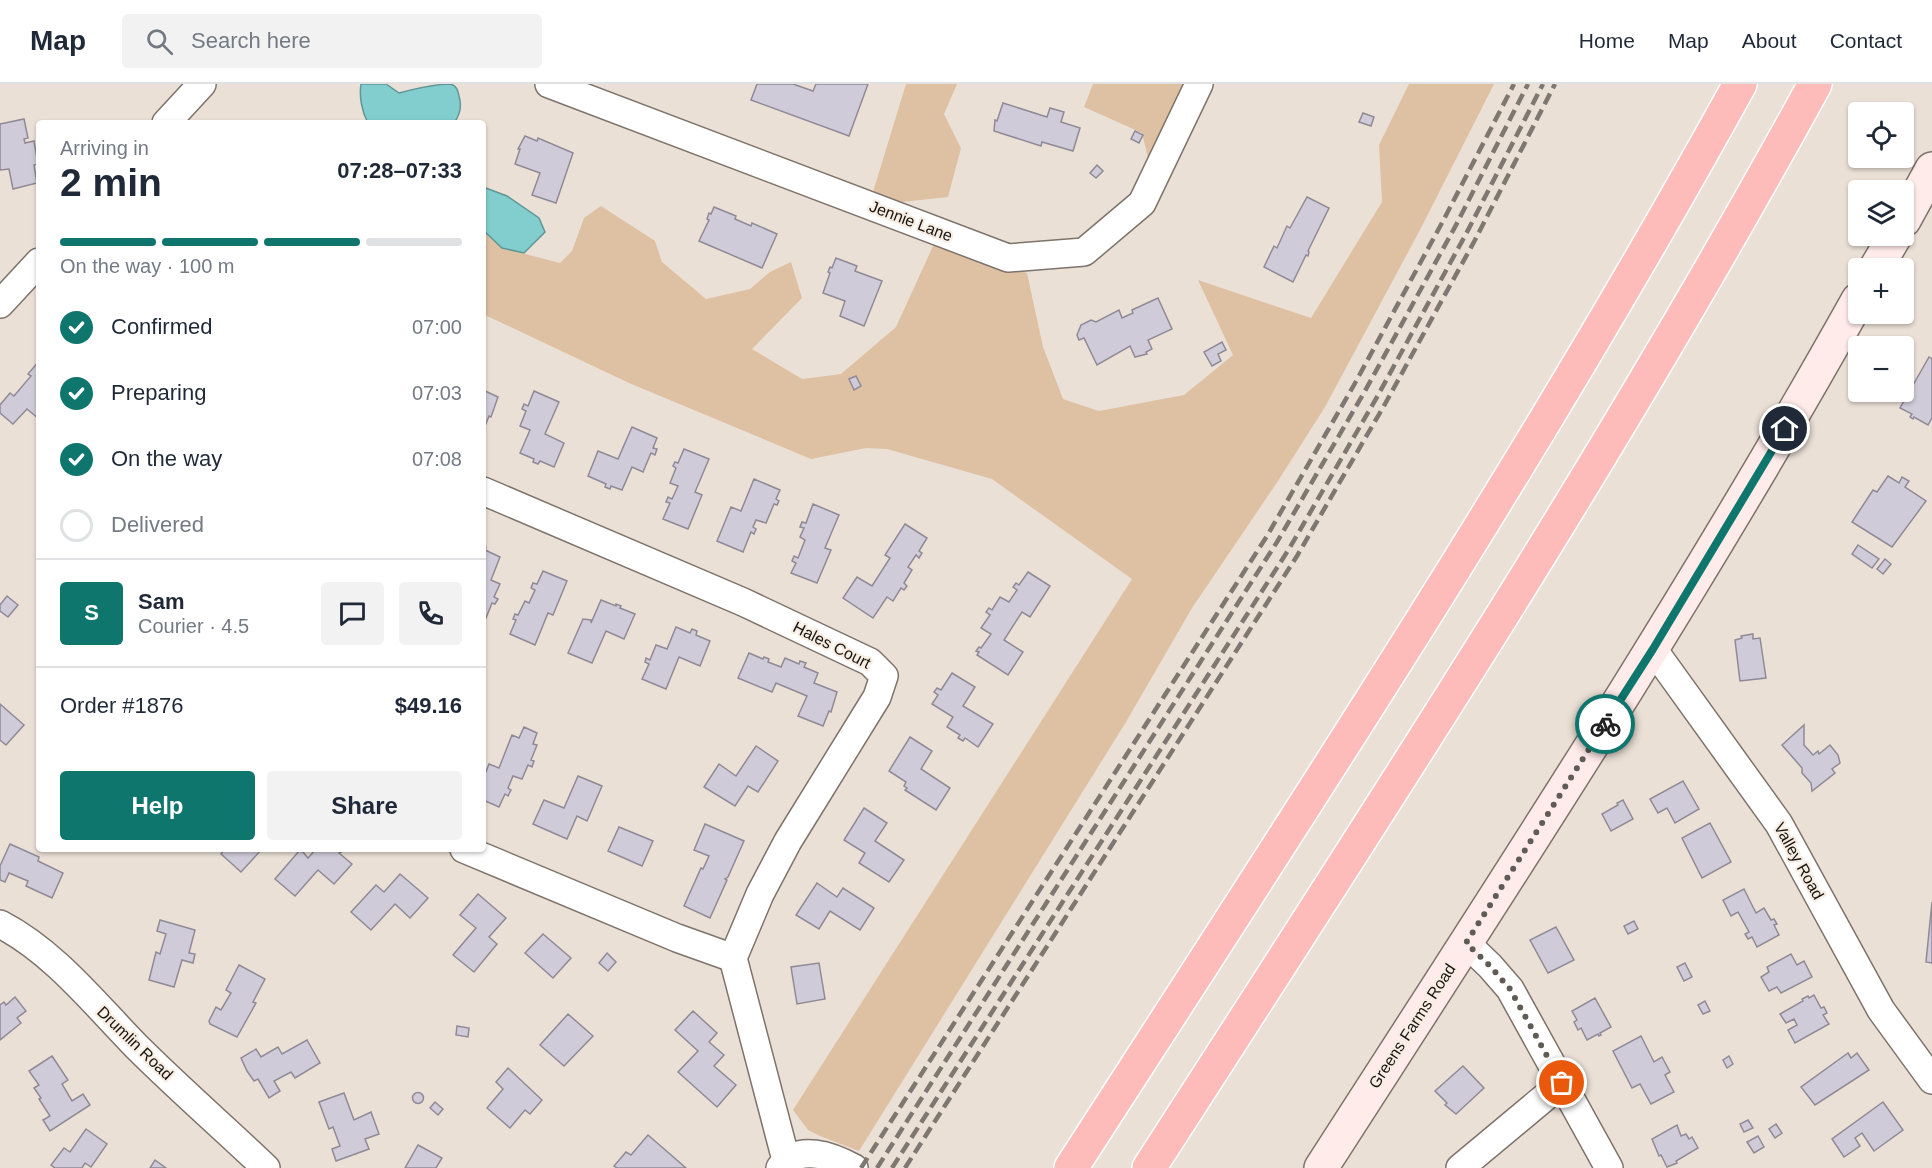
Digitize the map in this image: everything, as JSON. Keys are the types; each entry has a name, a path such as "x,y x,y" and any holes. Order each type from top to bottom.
{"highway":[{"path":"1071,1168 1445,584 1565,388 1740,84"},
{"path":"1149,1168 1551,539 1674,334 1815,84"}],"main road":[{"path":"1914,202 1932,169"},
{"name":"Greens Farms Road","path":"1321,1168 1653,649 1809,389 1848,318"}],"street":[{"path":"169,120 202,84"},
{"name":"Jennie Lane","path":"549,84 1008,258 1084,252 1142,203 1199,84"},
{"path":"0,304 36,265"},
{"name":"Hales Court","path":"486,493 743,602 870,662 884,676 877,697 788,841 760,894 734,958"},
{"name":"Valley Road","path":"1653,649 1779,824 1881,1010 1932,1080"},
{"path":"471,852 677,938 734,958 783,1164 808,1154 828,1155 846,1164"},
{"name":"Drumlin Road","path":"0,924 23,936 44,952 150,1059 266,1168"},
{"path":"1466,943 1510,989 1608,1168"},
{"path":"1460,1168 1562,1083"}],"shaded area":[{"path":"906,84 957,84 944,114 961,148 948,197 902,202 873,192"},
{"path":"1093,84 1183,84 1149,162 1142,133 1084,107"},
{"path":"1409,84 1494,84 1421,228 1325,407 1192,608 1126,722 859,1151 808,1130 793,1110 1132,579 992,479 887,449 866,448 811,459 629,383 486,315 486,233 502,248 560,263 572,251 584,218 601,206 655,241 662,262 706,299 750,289 770,272 791,262 802,298 752,349 802,379 841,374 896,327 934,244 1027,273 1043,347 1063,399 1099,411 1184,395 1233,355 1198,280 1311,318 1382,202 1379,145"}],"water":[{"path":"361,84 386,84 399,93 451,84 458,92 459,114 456,120 367,120 360,94"},
{"path":"486,188 507,196 539,218 545,232 524,253 502,248 486,233"}],"building":[{"path":"757,84 793,84 813,91 816,84 868,84 849,136 751,100"},
{"path":"1003,103 1047,117 1050,108 1064,112 1061,122 1080,128 1073,151 1042,142 1041,146 994,131 995,120 997,121"},
{"path":"1363,113 1374,117 1371,126 1359,122"},
{"path":"24,119 28,138 24,139 25,143 34,141 36,183 13,189 9,169 0,170 0,124"},
{"path":"1135,131 1143,135 1139,143 1131,139"},
{"path":"525,136 537,141 538,138 573,153 556,203 532,195 540,173 515,164 520,149 518,149"},
{"path":"1097,165 1103,171 1096,178 1090,173"},
{"path":"1307,197 1329,208 1308,251 1308,256 1306,255 1293,282 1264,267 1274,246 1277,248 1287,226 1290,228"},
{"path":"714,207 736,216 735,219 751,226 752,223 777,234 762,268 699,241 709,220 707,219 709,213 711,214"},
{"path":"836,258 857,266 855,271 882,281 864,326 840,316 845,301 823,293 830,273 828,272"},
{"path":"1158,298 1172,329 1148,340 1152,349 1146,352 1147,354 1135,357 1130,346 1097,365 1084,338 1079,340 1077,335 1081,325 1091,320 1096,322 1119,310 1122,318 1133,313 1132,310"},
{"path":"1222,342 1226,350 1218,354 1221,361 1212,366 1204,352"},
{"path":"1929,357 1932,359 1932,418 1928,425 1914,417 1913,419 1910,417 1912,414 1900,408 1903,402 1914,402 1914,383"},
{"path":"36,365 36,416 27,409 13,424 0,413 0,405 10,393 14,396 31,376 28,374"},
{"path":"856,376 861,386 854,390 849,379"},
{"path":"486,391 498,397 491,417 489,416 486,424"},
{"path":"534,391 559,402 545,434 564,443 554,467 540,461 538,464 533,462 534,459 520,453 530,430 520,426 526,411 522,409 524,404 528,406"},
{"path":"632,427 657,438 653,448 657,449 655,455 651,453 643,472 632,467 622,490 611,486 610,489 605,487 606,484 588,476 598,451 618,459"},
{"path":"684,449 709,459 695,492 702,495 688,529 663,519 670,503 666,502 668,497 672,499 678,486 670,483 676,468 673,466 675,462 678,463"},
{"path":"1888,476 1899,483 1902,477 1909,481 1905,487 1926,501 1892,547 1852,522 1873,490 1877,492"},
{"path":"754,479 780,490 776,499 779,501 777,505 774,504 766,523 756,520 753,527 756,529 754,534 751,532 743,552 717,541 731,507 741,511"},
{"path":"813,504 839,515 825,548 831,550 817,583 791,573 796,563 792,561 794,556 798,558 805,540 800,537 804,528 800,527 802,522 806,523"},
{"path":"905,524 927,538 919,551 922,553 919,558 916,555 908,567 912,570 904,583 907,586 904,590 901,588 893,601 887,597 873,618 843,598 857,577 872,586 890,558 885,555"},
{"path":"1858,545 1879,559 1872,568 1852,554"},
{"path":"486,550 500,557 491,580 500,584 494,597 498,599 495,604 492,603 486,618"},
{"path":"1885,559 1891,564 1883,574 1877,569"},
{"path":"543,571 567,581 553,615 548,613 535,645 510,634 516,620 513,619 515,614 518,615 525,601 529,603 535,590 531,588 533,583 537,584"},
{"path":"1028,572 1050,586 1030,617 1022,612 1004,640 1023,652 1008,675 977,655 979,652 976,651 991,634 981,628 990,615 986,612 989,608 992,610 1000,597 1009,602 1017,590 1013,587 1016,583 1019,585"},
{"path":"7,596 18,605 8,617 0,611 0,605"},
{"path":"601,600 621,606 620,608 635,614 624,639 606,631 592,663 568,653 583,619 591,620 591,623"},
{"path":"676,627 690,633 692,629 697,631 696,635 710,641 700,666 679,657 666,689 642,679 649,664 645,662 646,658 650,660 656,645 667,649"},
{"path":"1753,634 1753,639 1760,638 1766,678 1740,681 1735,640 1742,638 1741,636"},
{"path":"749,653 769,659 768,662 781,667 785,658 799,664 800,661 806,663 804,667 818,673 814,683 837,692 831,712 829,711 823,726 798,716 807,696 776,683 772,692 738,678"},
{"path":"952,673 975,687 963,706 993,724 978,747 965,738 963,741 958,738 960,735 947,727 953,717 932,704 938,695 934,692 937,688 941,690"},
{"path":"0,704 24,725 6,745 0,740"},
{"path":"1804,725 1804,745 1813,755 1818,751 1819,754 1830,745 1838,755 1840,763 1832,769 1835,773 1812,791 1811,783 1802,773 1802,768 1782,745"},
{"path":"524,727 537,733 533,744 537,745 531,760 534,761 532,767 528,765 522,779 513,776 508,788 511,790 508,796 505,794 499,807 486,801 486,772 489,764 499,768 512,735 519,738"},
{"path":"910,737 932,751 921,769 950,788 936,810 905,790 906,782 889,771"},
{"path":"756,746 778,761 758,792 748,786 735,806 704,787 719,764 736,776"},
{"path":"578,776 602,786 587,821 577,816 567,839 533,824 544,800 564,808"},
{"path":"1683,781 1699,809 1675,823 1667,808 1658,813 1650,799"},
{"path":"1623,800 1633,819 1611,831 1602,814"},
{"path":"864,808 887,823 875,841 904,860 889,882 859,863 865,853 844,840"},
{"path":"1710,823 1731,862 1702,878 1682,838"},
{"path":"705,824 744,841 725,879 727,880 710,918 684,906 709,856 694,850"},
{"path":"619,827 653,841 642,866 608,851"},
{"path":"10,844 39,857 38,861 63,873 52,898 26,886 28,881 9,873 5,882 0,880 0,866"},
{"path":"223,852 259,852 241,872 221,854"},
{"path":"298,852 303,852 308,858 313,852 341,852 339,853 352,864 334,884 318,870 295,896 275,879"},
{"path":"400,874 428,898 410,918 395,904 371,930 351,912 376,885 384,892"},
{"path":"817,883 837,897 843,888 874,908 860,930 830,911 819,929 796,915"},
{"path":"1744,889 1756,913 1764,908 1771,920 1774,919 1777,924 1774,925 1779,935 1757,947 1752,937 1748,939 1745,934 1749,932 1738,912 1731,916 1723,900"},
{"path":"478,894 506,918 489,937 497,944 474,972 453,955 476,928 460,915"},
{"path":"1932,902 1932,963 1926,962"},
{"path":"160,920 195,930 189,953 195,954 193,963 182,960 174,987 149,980 156,952 160,954 166,934 157,931"},
{"path":"1634,921 1638,929 1628,934 1624,926"},
{"path":"1556,927 1574,960 1548,973 1530,940"},
{"path":"543,934 571,958 553,978 525,953"},
{"path":"607,953 616,962 608,971 599,963"},
{"path":"1791,954 1797,965 1804,961 1812,977 1781,993 1777,987 1769,991 1761,977 1769,972 1767,967"},
{"path":"819,963 825,999 797,1004 791,967"},
{"path":"1685,963 1692,977 1684,981 1677,967"},
{"path":"239,965 265,979 253,1002 256,1003 237,1037 210,1024 209,1021 216,1007 221,1010 231,993 226,990"},
{"path":"1814,995 1821,1008 1824,1007 1827,1013 1823,1015 1829,1024 1795,1043 1788,1030 1797,1025 1794,1019 1786,1023 1780,1014 1803,1001 1802,999"},
{"path":"15,997 26,1011 17,1018 21,1023 0,1040 0,1005 4,1002 6,1005"},
{"path":"1595,998 1611,1027 1600,1033 1601,1035 1598,1034 1587,1040 1581,1028 1578,1030 1574,1022 1577,1020 1572,1011"},
{"path":"1705,1001 1710,1011 1703,1014 1698,1005"},
{"path":"693,1011 717,1033 709,1042 724,1055 714,1066 736,1085 717,1107 678,1072 698,1051 675,1030"},
{"path":"568,1014 593,1036 564,1066 540,1045"},
{"path":"457,1026 469,1028 468,1037 456,1035"},
{"path":"1641,1036 1654,1062 1662,1057 1670,1072 1665,1075 1674,1092 1651,1104 1640,1084 1632,1088 1613,1051"},
{"path":"307,1040 320,1063 295,1078 291,1072 274,1081 280,1091 269,1098 258,1079 254,1081 247,1071 241,1058 256,1049 261,1057 278,1047 282,1054"},
{"path":"1848,1053 1851,1058 1857,1053 1869,1070 1815,1105 1801,1087"},
{"path":"52,1056 68,1080 62,1084 72,1101 83,1094 90,1105 50,1131 43,1120 50,1116 34,1088 39,1085 29,1071"},
{"path":"1729,1056 1733,1064 1727,1068 1723,1060"},
{"path":"1463,1066 1484,1088 1456,1114 1445,1105 1447,1103 1435,1091"},
{"path":"508,1068 542,1100 530,1114 525,1110 510,1128 487,1108 503,1089 496,1082"},
{"path":"344,1093 354,1120 371,1112 379,1134 365,1139 369,1149 336,1161 332,1149 340,1146 333,1127 329,1129 319,1102"},
{"path":"418,1093 422,1094 422,1102 418,1103 414,1102 413,1098 414,1094"},
{"path":"435,1102 443,1109 438,1115 430,1108"},
{"path":"1883,1102 1903,1130 1874,1151 1862,1133 1855,1138 1860,1146 1844,1157 1832,1139"},
{"path":"1748,1120 1753,1128 1744,1132 1740,1124"},
{"path":"1776,1124 1782,1133 1775,1138 1769,1129"},
{"path":"1677,1125 1681,1136 1686,1134 1689,1139 1692,1137 1698,1148 1676,1161 1677,1163 1667,1167 1661,1155 1659,1156 1652,1139"},
{"path":"86,1129 107,1144 91,1167 85,1163 82,1168 55,1168 51,1165 64,1148 70,1152"},
{"path":"648,1135 686,1168 617,1168 614,1166 626,1152 631,1155"},
{"path":"1758,1136 1764,1147 1754,1153 1747,1142"},
{"path":"418,1145 442,1158 436,1168 405,1168"},
{"path":"155,1160 166,1168 150,1168"}],"railway":[{"path":"861,1168 1267,536 1354,385 1514,84"},
{"path":"877,1168 1277,542 1365,391 1455,227 1528,84"},
{"path":"892,1168 1289,549 1377,397 1466,234 1543,84"},
{"path":"905,1168 1297,556 1385,404 1475,240 1555,84"}],"way so far":[{"path":"1562,1083 1510,989 1466,943 1605,724"}],"route":[{"path":"1605,724 1653,649 1785,429"}]}
